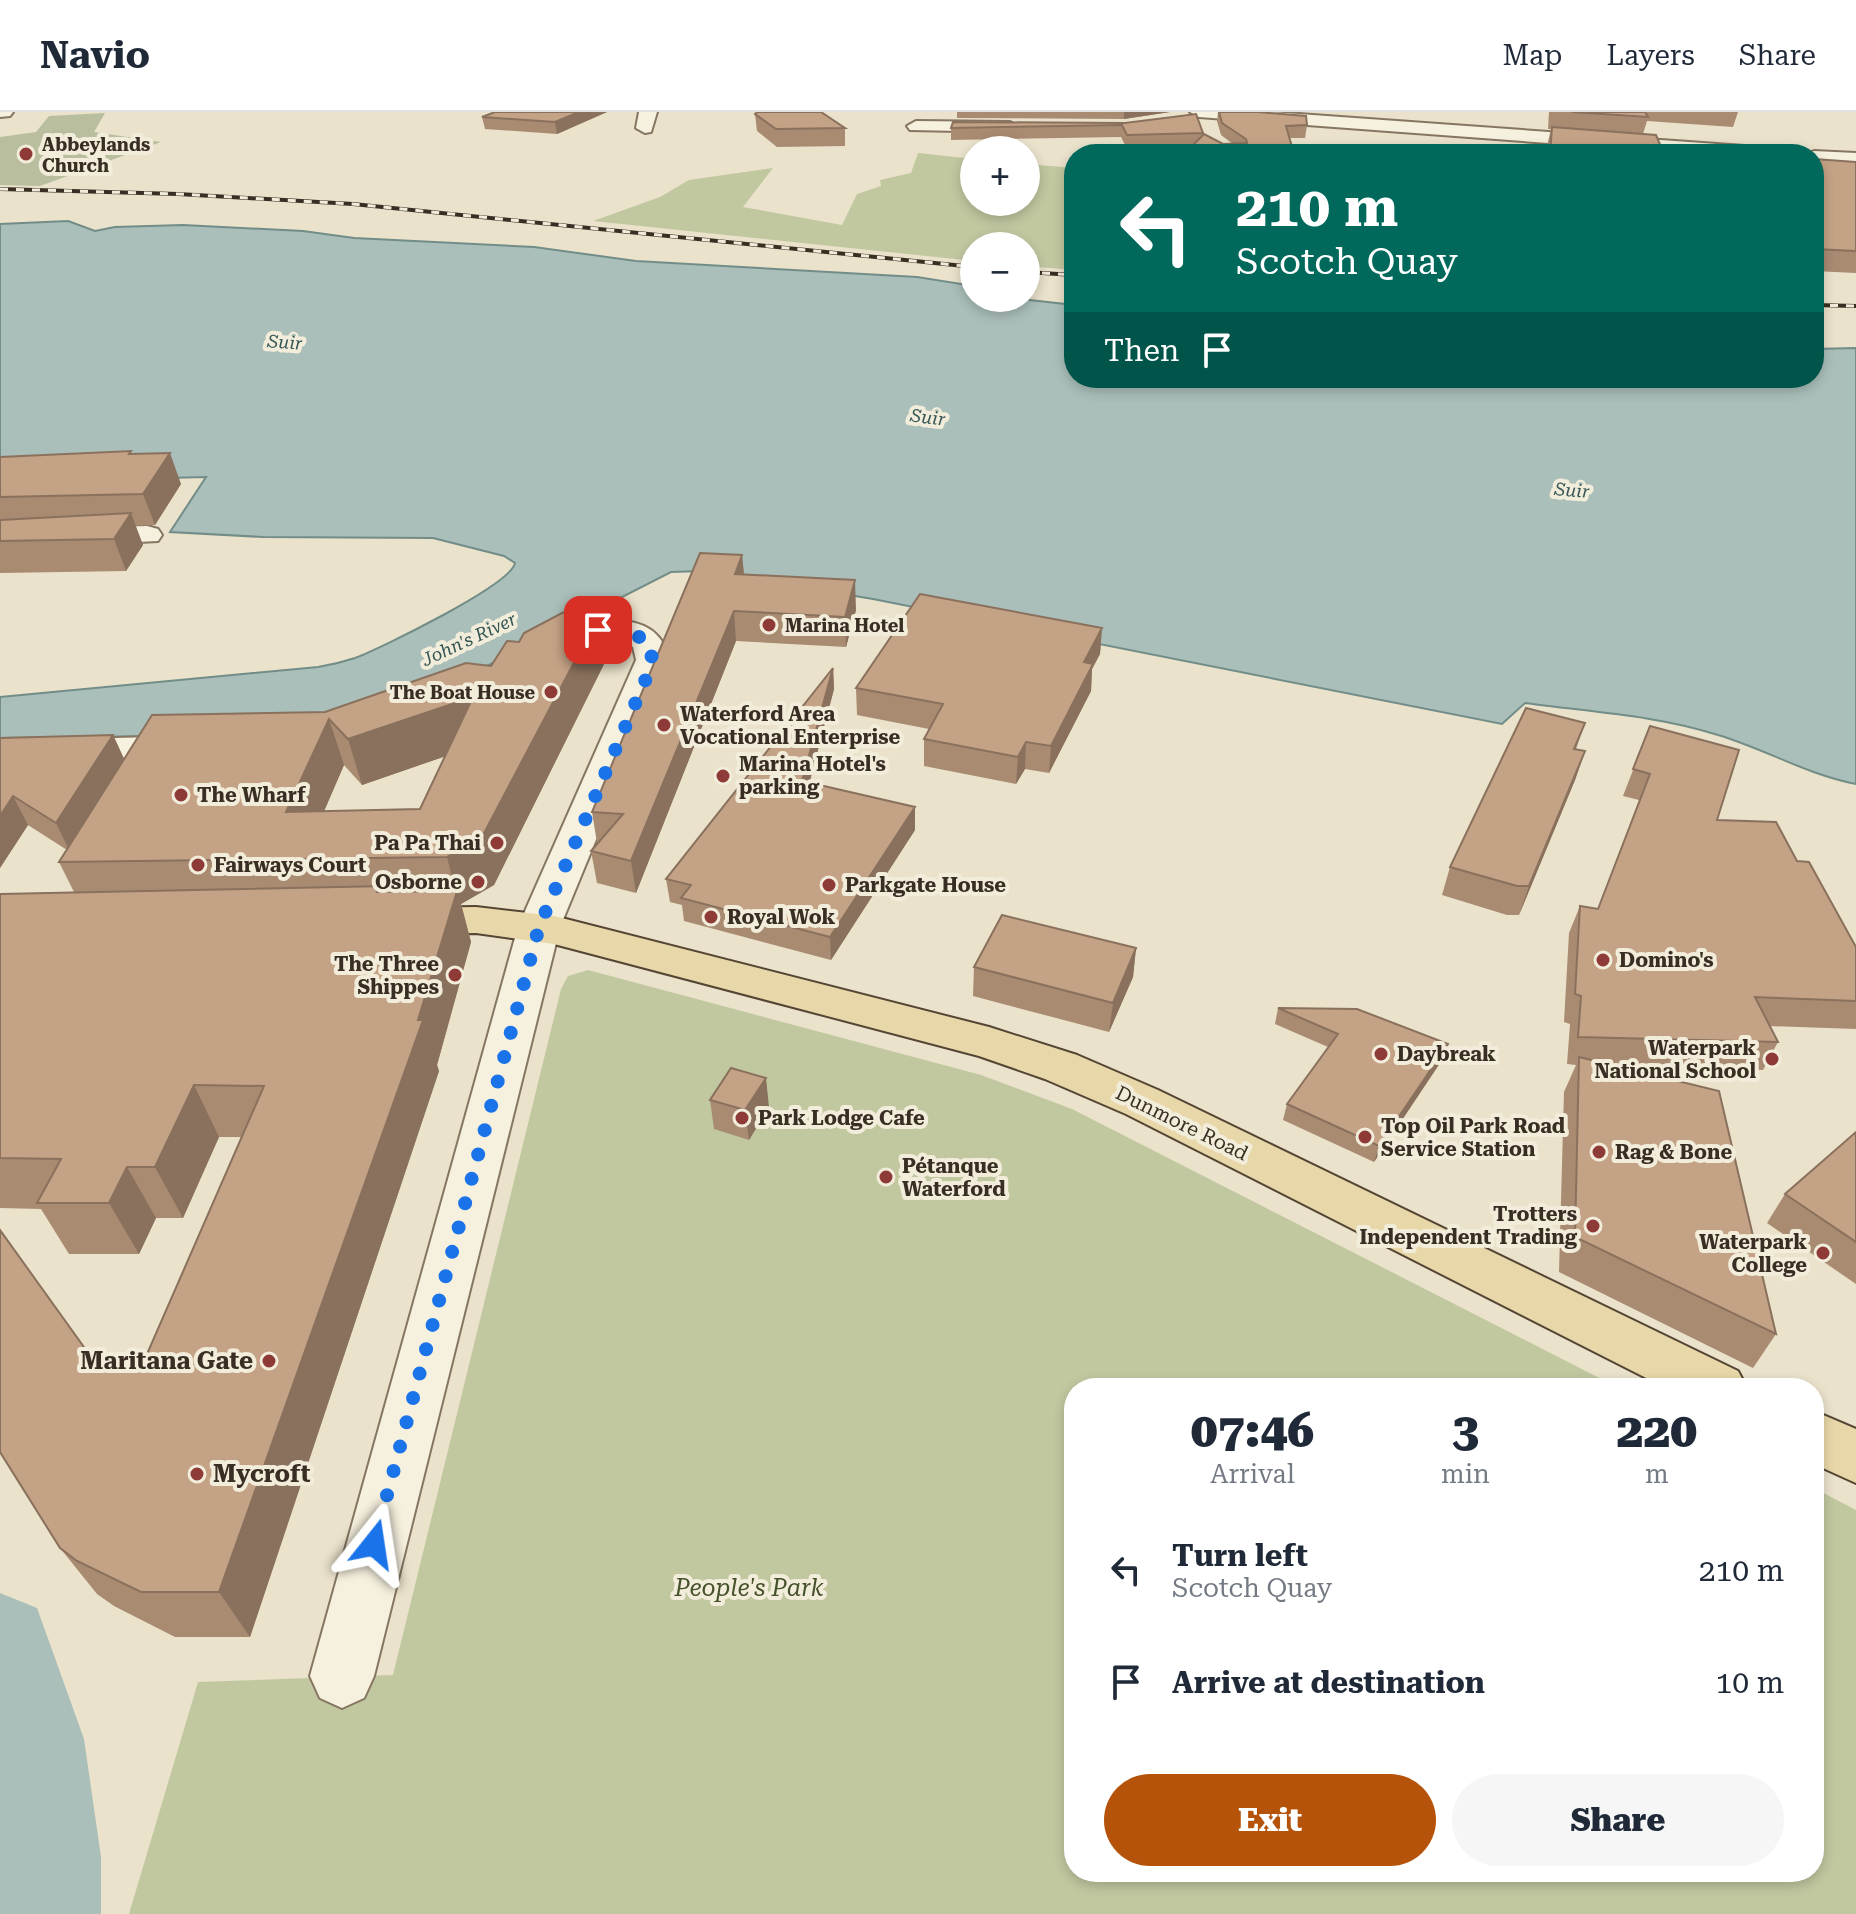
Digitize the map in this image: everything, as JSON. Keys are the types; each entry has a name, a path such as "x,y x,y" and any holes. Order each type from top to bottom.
{"main road":[{"name":"Dunmore Road","path":"363,921 476,920 539,927 989,1043 1086,1077 1142,1102 1699,1378"},
{"path":"1824,1441 1856,1457"}],"street":[{"path":"897,132 916,126 936,112"},
{"path":"1199,115 1205,125 1290,128"},
{"path":"1199,115 1626,144"},
{"path":"916,126 1032,127"},
{"path":"1824,157 1856,159"},
{"path":"0,540 147,535"},
{"path":"342,1676 363,1585 539,927 651,667 652,649 644,640 623,630 598,630 578,636 523,665"},
{"path":"0,752 221,745"},
{"path":"134,787 157,748"}],"green space":[{"path":"105,113 94,132 161,142 40,186 0,185 0,137 36,132 49,116"},
{"path":"918,153 960,158 960,216 1040,216 1040,165 1064,167 1064,269 1040,267 1040,232 960,232 960,260 593,221 660,197 689,180 773,168 743,207 842,225 857,194 881,186 880,180 911,173"},
{"name":"People's Park","path":"588,970 981,1075 1072,1109 1599,1378 1064,1378 1064,1882 1824,1882 1824,1493 1856,1510 1856,1914 129,1914 198,1682 393,1675 561,989 568,976"}],"water":[{"name":"Suir","path":"68,221 95,231 115,227 183,225 303,231 354,238 534,247 636,261 917,277 960,284 960,312 1040,312 1040,301 1064,304 1064,388 1824,388 1824,349 1856,348 1856,784 1821,775 1735,741 1671,723 1525,703 1502,724 873,599 702,571 671,572 434,693 303,728 167,736 0,738 0,697 318,667 341,662 443,615 492,586 515,563 504,556 433,538 263,537 170,532 206,477 0,482 0,224"}],"building":[{"path":"495,112 579,112 555,122 482,117"},
{"path":"821,112 845,128 776,129 755,114"},
{"path":"1219,112 1258,112 1306,116 1307,125 1286,126 1291,144 1223,144 1247,143 1246,139 1222,123"},
{"path":"1572,112 1645,112 1648,117"},
{"path":"1196,114 1203,133 1127,135 1122,125 951,128 953,122 1125,123"},
{"path":"1552,127 1656,135 1660,144 1551,144"},
{"path":"1204,134 1223,144 1194,144"},
{"path":"1824,160 1856,162 1856,251 1824,249"},
{"path":"131,451 129,454 170,453 143,494 0,497 0,457"},
{"path":"131,513 114,539 0,541 0,520"},
{"path":"700,553 742,555 735,574 855,580 845,617 734,611 631,861 591,851 623,814 592,812"},
{"path":"920,594 1102,628 1084,662 1093,664 1051,746 1026,742 1018,757 924,739 943,704 856,688"},
{"path":"607,600 482,837 447,857 59,862 152,715 325,712 466,663 491,666 507,641 519,642 524,633 562,613","holes":["473,697 420,809 286,812 329,719 348,739"]},
{"path":"833,668 802,781 915,807 830,937 681,898 691,885 666,879"},
{"path":"1526,708 1585,723 1574,749 1585,751 1529,886 1517,886 1450,867"},
{"path":"1650,726 1739,750 1717,820 1776,822 1797,861 1809,862 1856,947 1856,1001 1755,997 1778,1042 1578,1037 1581,996 1575,994 1580,906 1598,909 1650,774 1633,769"},
{"path":"113,735 56,823 13,796 0,816 0,738"},
{"path":"387,886 376,892 457,891 418,1020 423,1020 219,1592 141,1592 77,1561 60,1548 0,1452 0,1230 94,1361 144,1361 264,1086 194,1085 155,1167 127,1167 109,1203 37,1203 61,1159 0,1158 0,894"},
{"path":"1002,915 1136,948 1113,1003 974,967"},
{"path":"1278,1008 1357,1009 1448,1044 1379,1146 1287,1104 1338,1034"},
{"path":"1579,1057 1719,1091 1776,1334 1575,1237"},
{"path":"731,1068 766,1078 745,1110 710,1100"},
{"path":"1856,1132 1856,1242 1785,1194"}],"waterway":[{"name":"John's River","path":"0,1645 29,1739 43,1857 42,1914"}],"railway":[{"path":"0,189 178,194 353,204 960,266"},
{"path":"1040,273 1064,274"},
{"path":"1824,305 1856,306"}],"place":[{"name":"Abbeylands Church","path":"26,154"},
{"name":"Marina Hotel","path":"769,625"},
{"name":"The Boat House","path":"551,692"},
{"name":"Waterford Area Vocational Enterprise","path":"664,725"},
{"name":"Marina Hotel's parking","path":"723,776"},
{"name":"The Wharf","path":"181,795"},
{"name":"Pa Pa Thai","path":"497,843"},
{"name":"Fairways Court","path":"198,865"},
{"name":"Osborne","path":"478,882"},
{"name":"Parkgate House","path":"829,885"},
{"name":"Royal Wok","path":"711,917"},
{"name":"Domino's","path":"1603,960"},
{"name":"The Three Shippes","path":"455,975"},
{"name":"Daybreak","path":"1381,1054"},
{"name":"Waterpark National School","path":"1772,1059"},
{"name":"Park Lodge Cafe","path":"742,1118"},
{"name":"Top Oil Park Road Service Station","path":"1365,1137"},
{"name":"Rag & Bone","path":"1599,1152"},
{"name":"Pétanque Waterford","path":"886,1177"},
{"name":"Trotters Independent Trading","path":"1593,1226"},
{"name":"Waterpark College","path":"1823,1253"},
{"name":"Maritana Gate","path":"269,1361"},
{"name":"Mycroft","path":"197,1474"}],"route":[{"path":"374,1544 539,927 653,660 652,649 644,640 623,630 598,630"}]}
